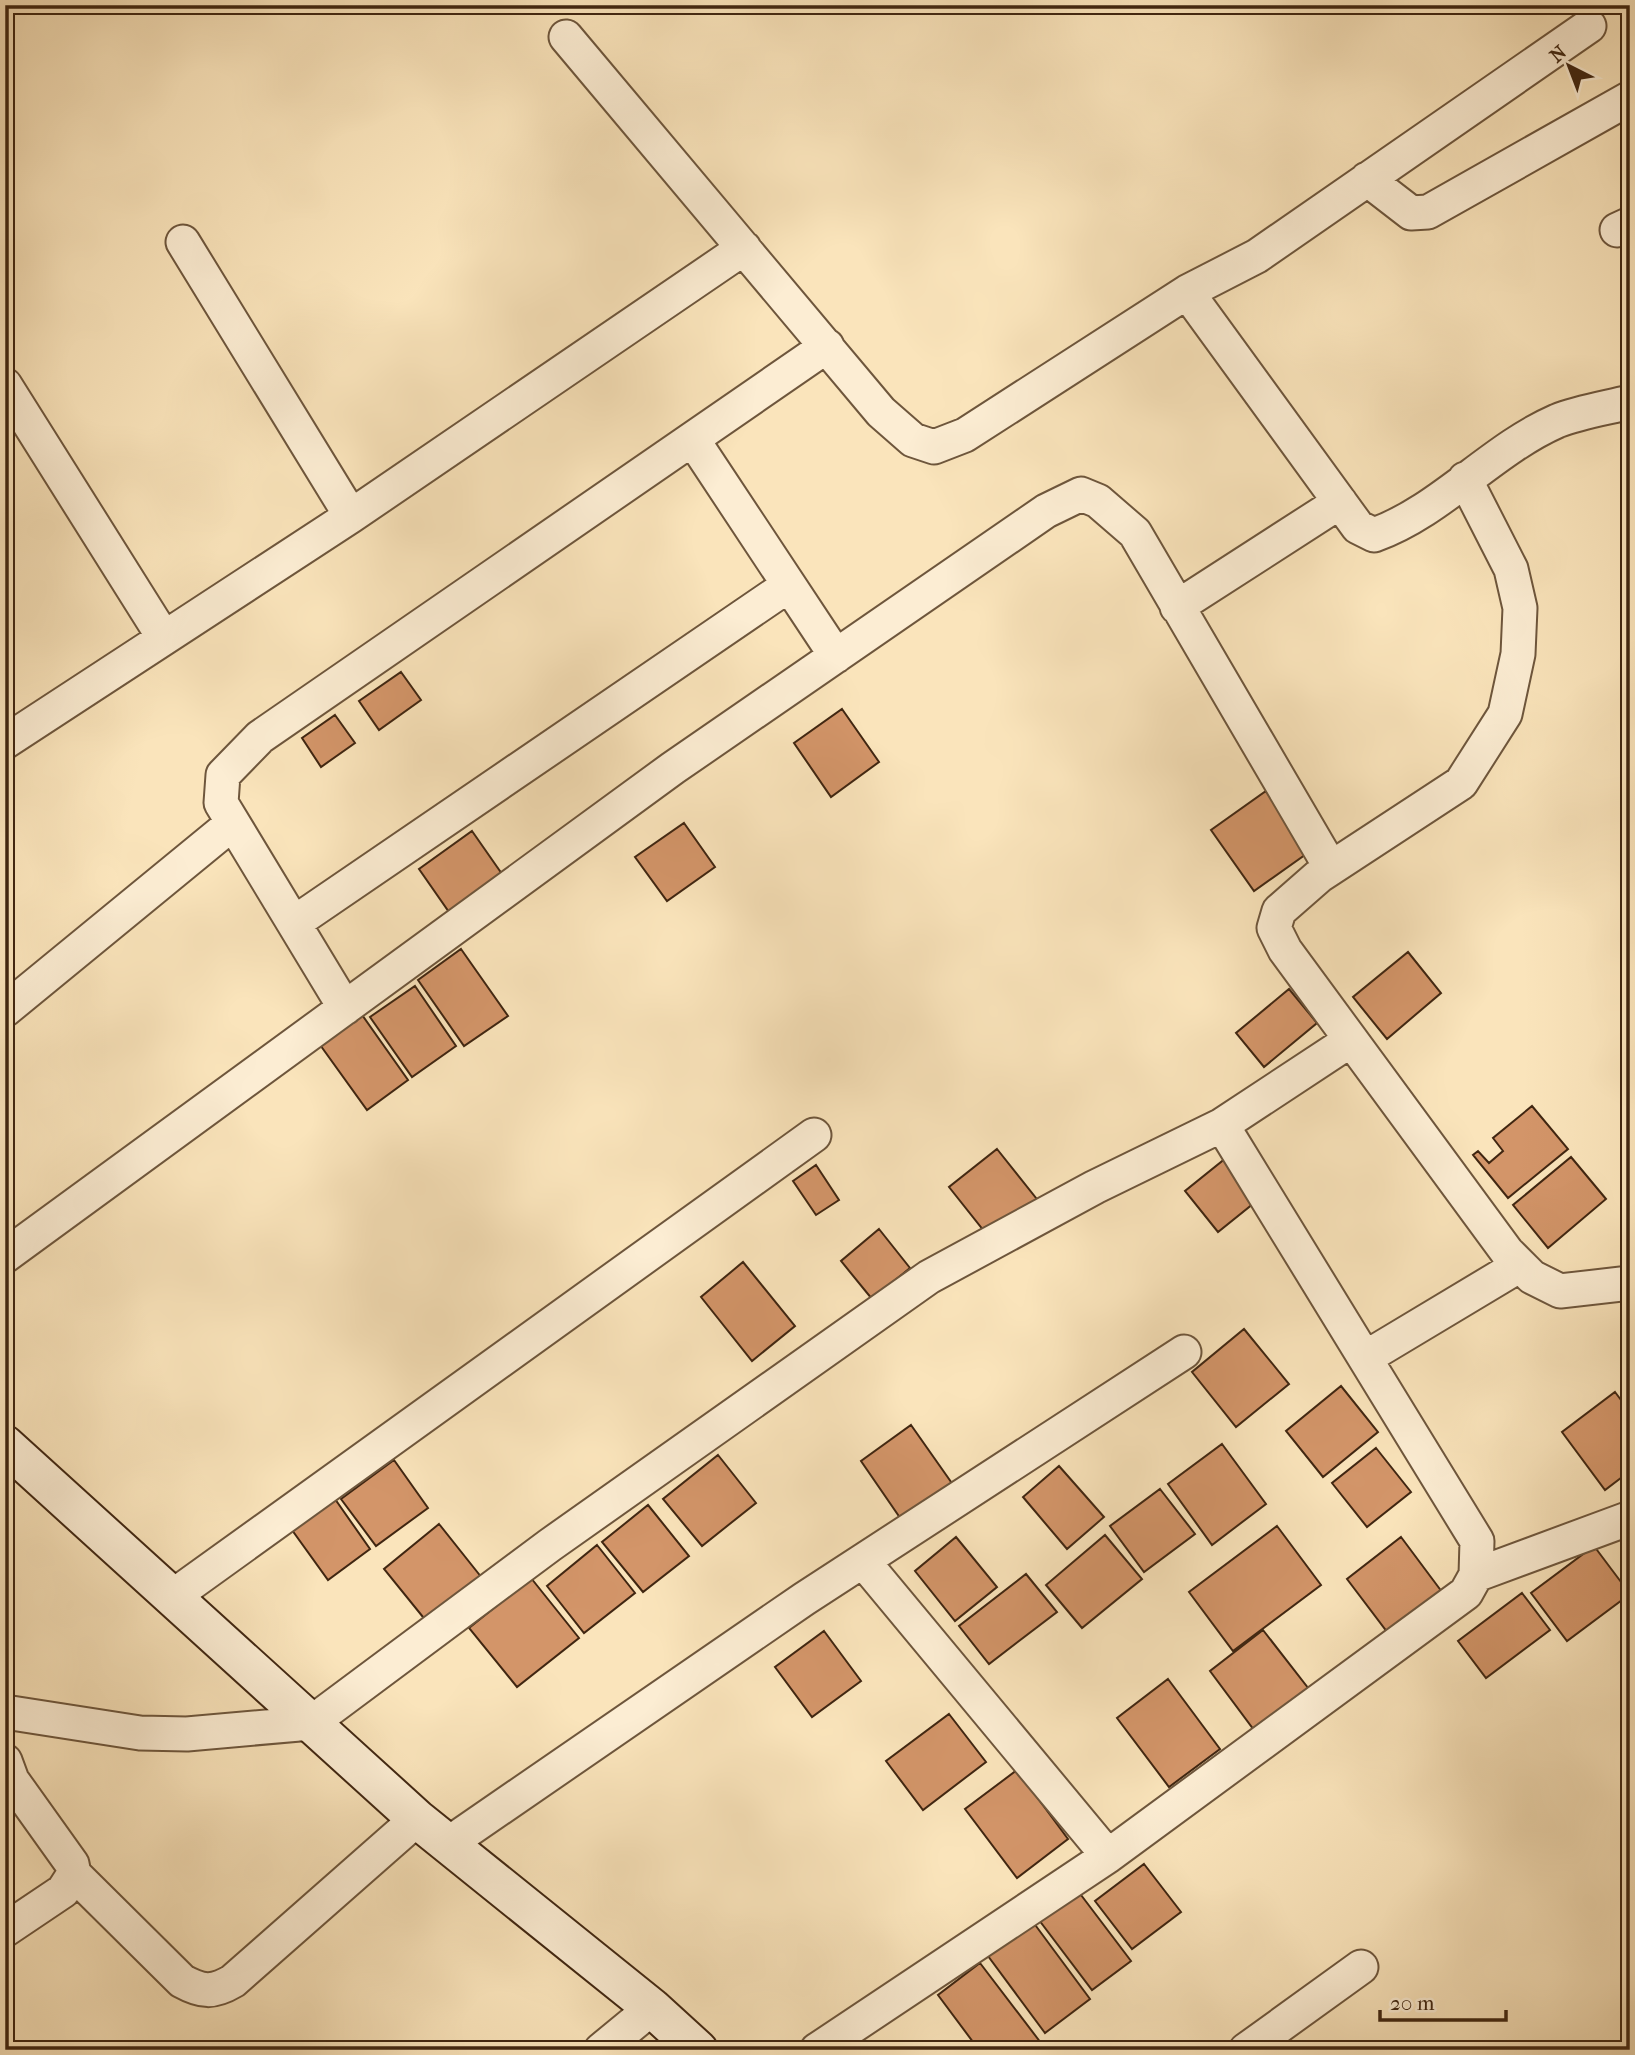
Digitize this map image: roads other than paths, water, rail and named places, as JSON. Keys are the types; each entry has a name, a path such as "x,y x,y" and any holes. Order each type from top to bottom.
{"street":[{"path":"566,37 881,412 913,440 934,447 965,435 1188,292 1257,256 1589,26"},
{"path":"1367,179 1411,213 1428,212 1630,98"},
{"path":"183,242 351,516"},
{"path":"5,742 351,516 744,248"},
{"path":"1188,292 1358,527 1374,535 1396,527 1465,479 1557,421 1630,402"},
{"path":"345,1007 221,803 223,775 260,737 827,346"},
{"path":"5,385 164,638"},
{"path":"693,440 836,656"},
{"path":"1465,479 1511,569 1520,608 1518,654 1505,715 1461,783 1331,868 1279,911 1274,928 1285,950 1445,1171 1507,1252 1532,1278 1560,1291 1630,1283"},
{"path":"5,1256 673,768 1046,511 1081,494 1098,501 1135,533 1331,868"},
{"path":"1177,607 1340,502"},
{"path":"294,923 789,585"},
{"path":"5,1010 233,824"},
{"path":"5,1750 7,1712 140,1733 187,1734 311,1723 550,1545 929,1277 1095,1186 1222,1125 1351,1040"},
{"path":"817,2050 1108,1856 1465,1593 1476,1575 1477,1541 1222,1125"},
{"path":"172,1597 814,1135"},
{"path":"1364,1358 1520,1265"},
{"path":"448,1844 863,1561 1184,1352"},
{"path":"5,1445 417,1819 652,2008 698,2050"},
{"path":"1476,1575 1630,1518"},
{"path":"863,1561 1108,1856"},
{"path":"5,1762 12,1780 72,1864 74,1874 182,1981 197,1990 216,1991 233,1982 417,1819"},
{"path":"5,1930 64,1891 74,1874"},
{"path":"1246,2050 1361,1967"},
{"path":"601,2050 652,2008"}]}
